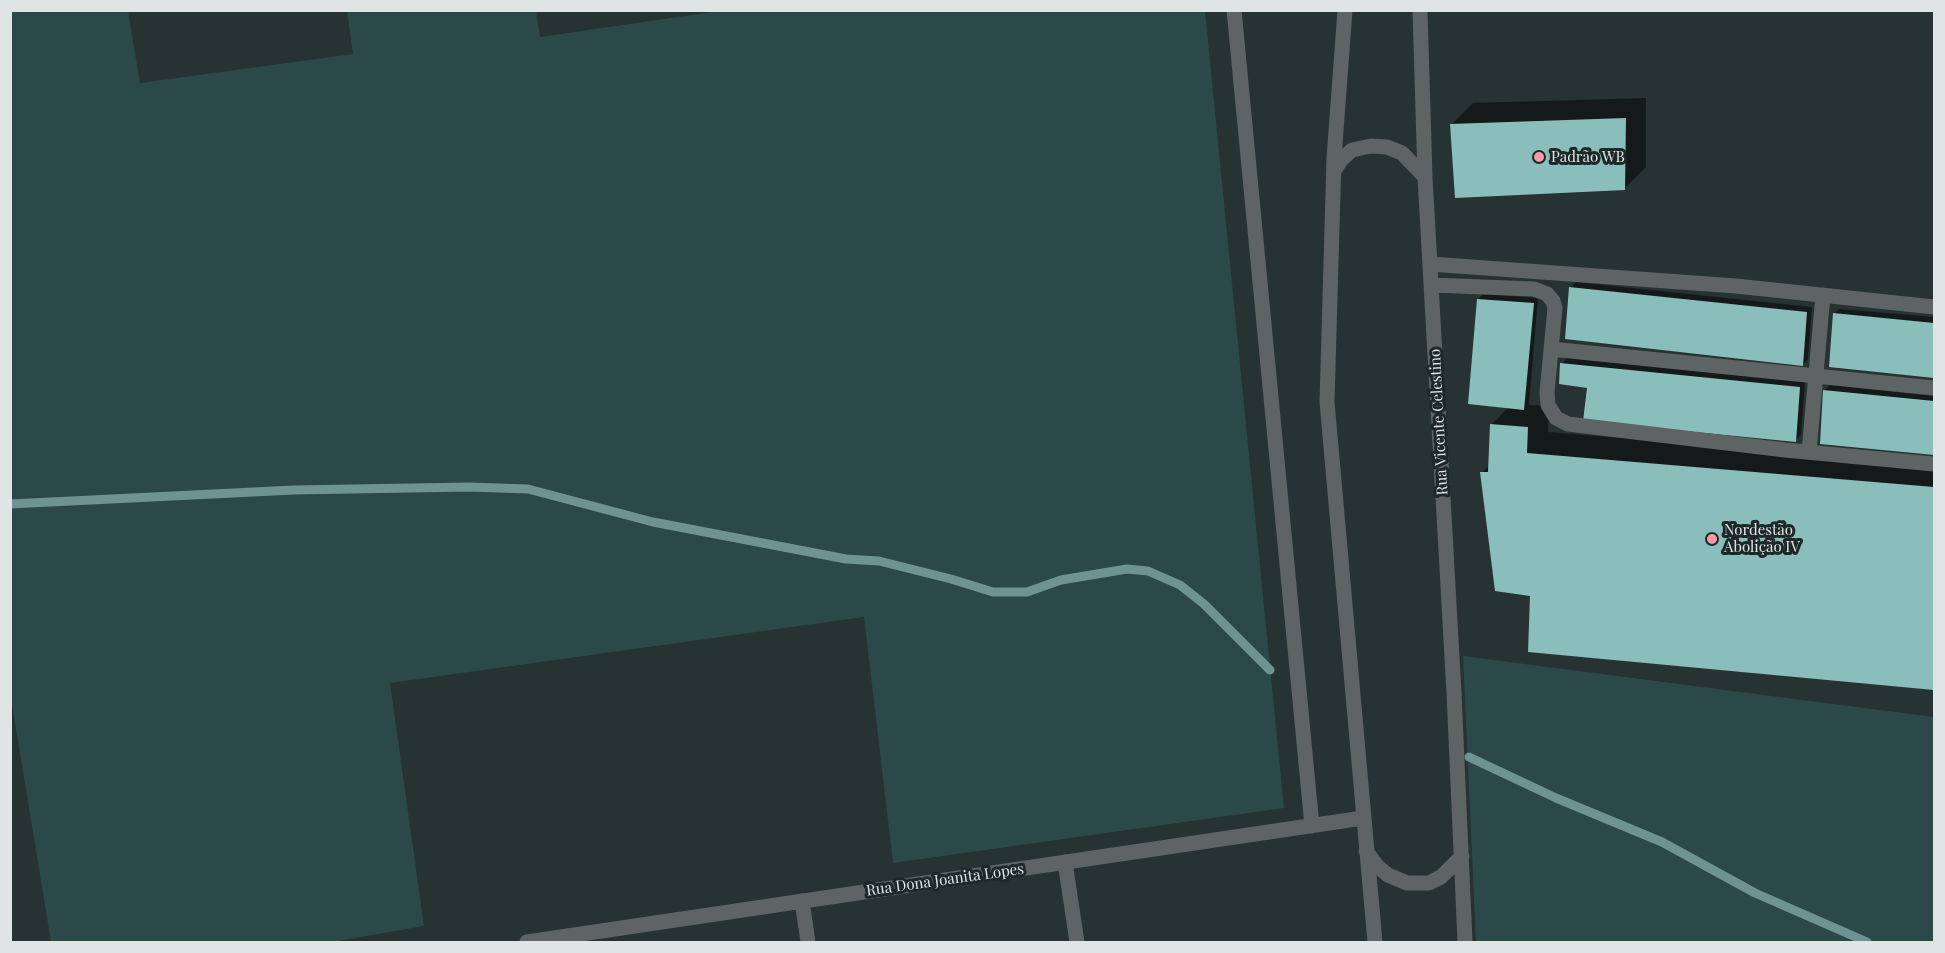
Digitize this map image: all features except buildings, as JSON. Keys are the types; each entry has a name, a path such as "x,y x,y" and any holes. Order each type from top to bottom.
{"street":[{"path":"1234,10 1312,826"},
{"path":"1345,10 1334,171 1327,402 1362,818 1375,942"},
{"name":"Rua Vicente Celestino","path":"1420,10 1425,177 1465,942"},
{"path":"1334,171 1341,160 1352,150 1371,146 1387,147 1402,153 1425,177"},
{"path":"1430,264 1736,286 1935,307"},
{"path":"1431,285 1541,290 1553,301 1555,308 1547,392 1548,405 1556,418 1568,424 1935,464"},
{"path":"1809,452 1822,295"},
{"path":"1551,349 1935,388"},
{"name":"Rua Dona Joanita Lopes","path":"527,942 550,941 802,901 1362,818"},
{"path":"1366,850 1377,866 1388,875 1407,883 1429,884 1441,877 1462,856"},
{"path":"1065,862 1077,942"},
{"path":"802,901 808,942"}],"shaded area":[{"path":"726,10 1205,11 1284,808 893,863 864,617 390,683 424,926 332,942 51,942 11,699 11,11 128,11 140,83 353,54 347,11 536,11 540,37"},
{"path":"1463,656 1934,717 1934,942 1476,942"}],"waterway":[{"path":"10,504 294,490 469,487 528,489 653,522 846,559 879,561 993,592 1027,592 1061,580 1127,569 1148,571 1180,585 1204,604 1270,670"},
{"path":"1469,757 1556,798 1662,842 1755,893 1867,942"}],"place":[{"name":"Padrão WB","path":"1539,157"},
{"name":"Nordestão Abolição IV","path":"1712,539"}]}
